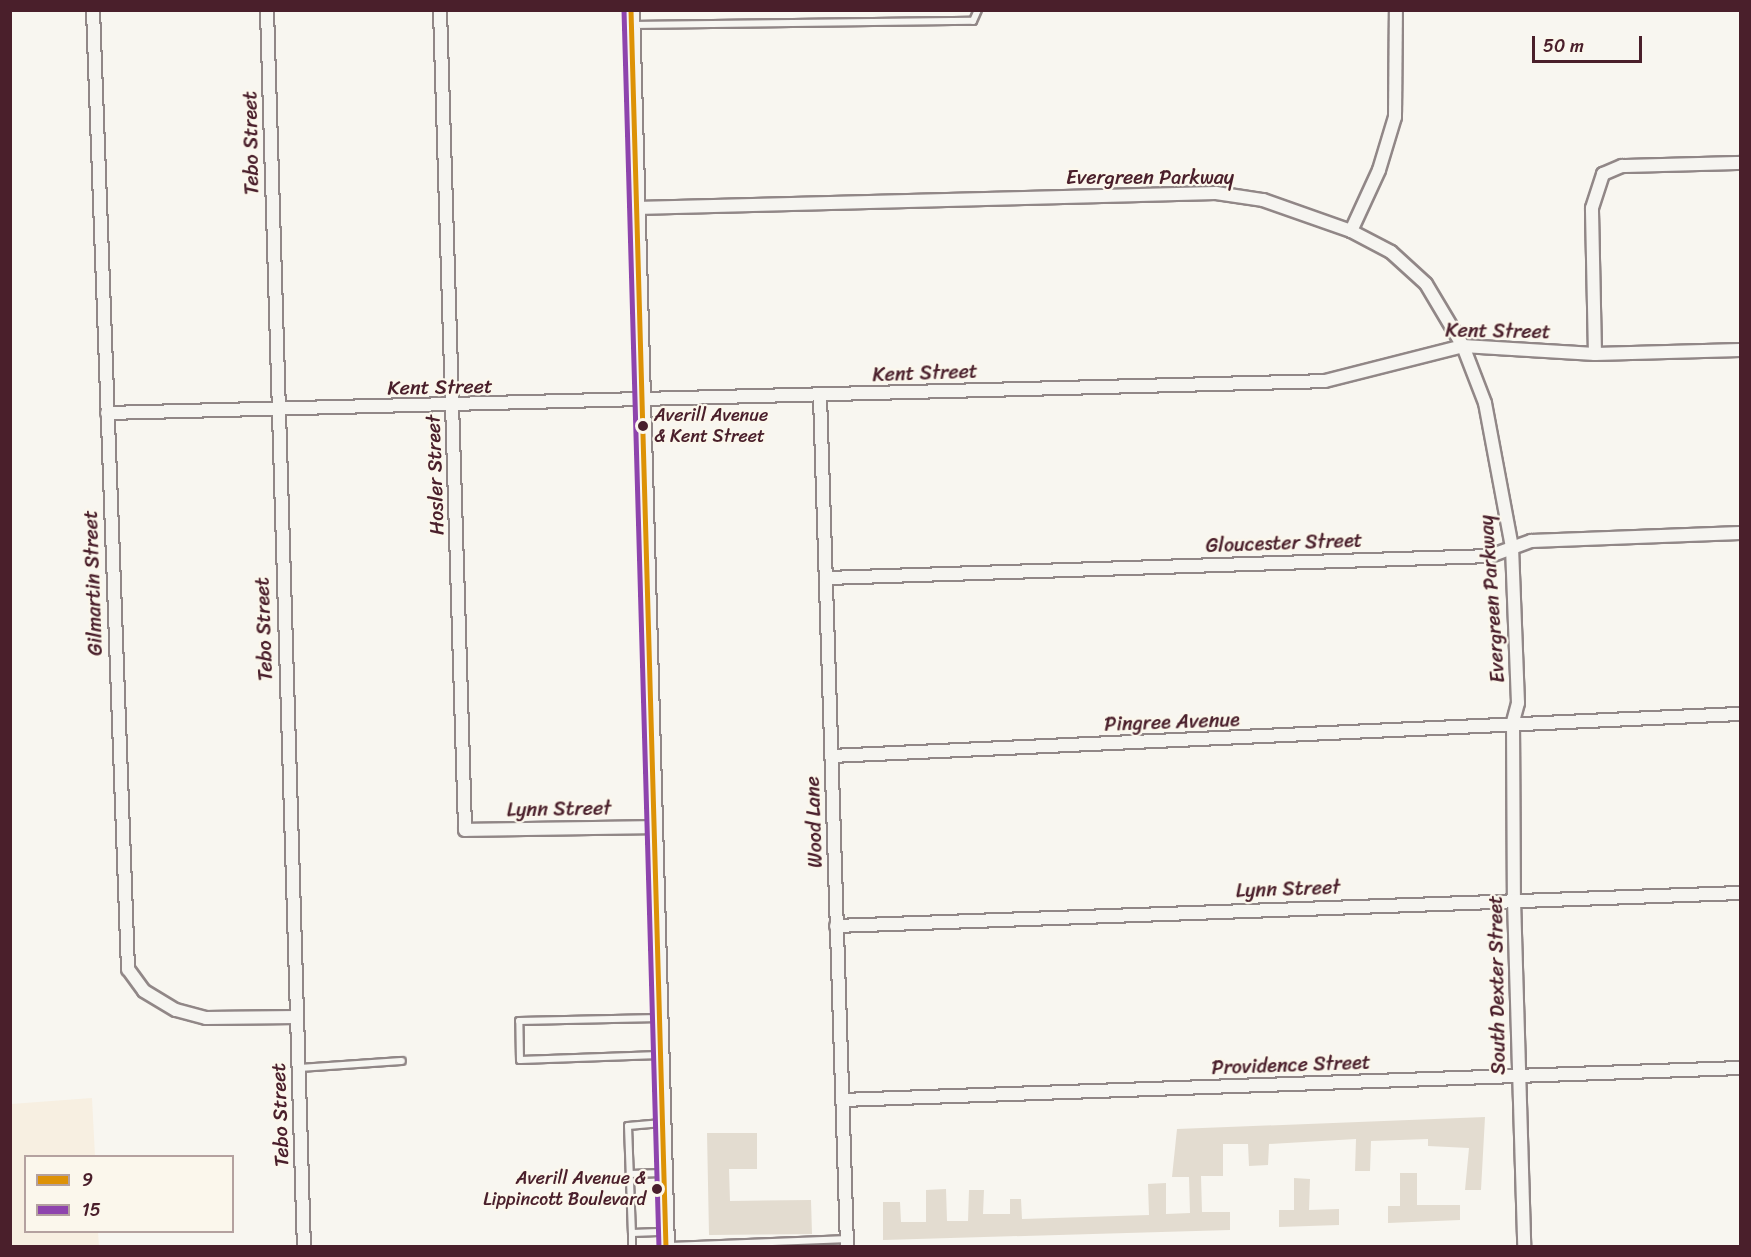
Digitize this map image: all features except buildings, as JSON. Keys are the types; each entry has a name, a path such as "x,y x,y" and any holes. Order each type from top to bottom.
{"street":[{"name":"Gilmartin Street","path":"93,10 129,969 144,991 176,1010 206,1018 296,1017"},
{"name":"Tebo Street","path":"267,10 277,410 304,1246"},
{"name":"Hosler Street","path":"440,10 465,830"},
{"path":"1351,231 1379,171 1395,117 1396,10"},
{"path":"631,18 665,1239"},
{"path":"1595,354 1592,208 1604,174 1622,166 1740,163"},
{"name":"Evergreen Parkway","path":"636,208 1216,193 1263,200 1351,231 1391,252 1426,284 1463,346 1494,435 1512,547 1518,703 1513,722"},
{"name":"Kent Street","path":"107,413 642,403 1325,381 1463,346 1595,354 1740,350"},
{"name":"Wood Lane","path":"820,396 847,1243"},
{"name":"Gloucester Street","path":"827,578 1490,556 1531,541 1740,533"},
{"path":"1513,722 1740,714"},
{"name":"Pingree Avenue","path":"831,756 1492,729 1513,722"},
{"name":"South Dexter Street","path":"1513,722 1514,900 1524,1246"},
{"name":"Lynn Street","path":"465,830 654,827"},
{"name":"Lynn Street","path":"836,927 1740,893"},
{"name":"Providence Street","path":"842,1100 1740,1068"}],"lane":[{"path":"631,18 974,21 978,10"},
{"path":"659,1018 519,1021 520,1060 660,1055"},
{"path":"298,1068 402,1061"},
{"path":"632,1246 628,1126 662,1123"},
{"path":"630,1174 664,1173"},
{"path":"632,1233 665,1239"},
{"path":"673,1246 847,1243"}],"shaded area":[{"path":"92,1098 95,1155 24,1155 24,1233 98,1233 99,1246 11,1246 11,1104"}],"transit line":[{"name":"15","path":"624,10 659,1246"},
{"name":"9","path":"631,10 666,1246"}],"place":[{"name":"Averill Avenue & Kent Street","path":"643,426"},
{"name":"Averill Avenue & Lippincott Boulevard","path":"657,1189"}]}
